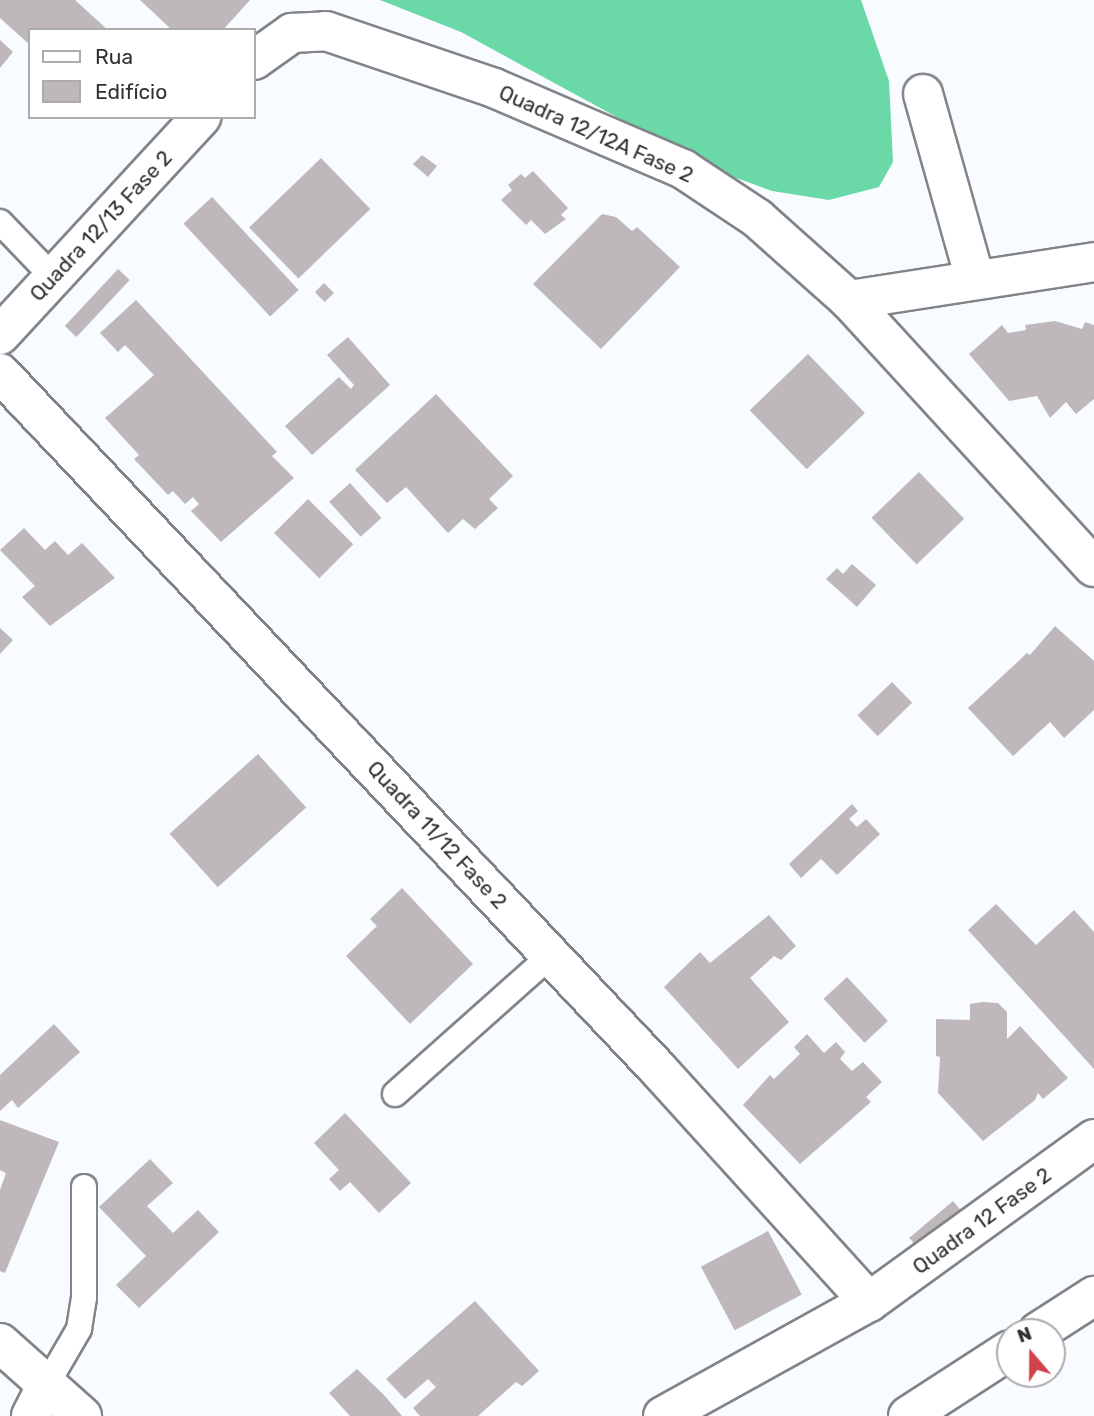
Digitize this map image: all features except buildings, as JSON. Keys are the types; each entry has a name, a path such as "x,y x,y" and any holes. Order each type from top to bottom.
{"street":[{"name":"Quadra 12/12A Fase 2","path":"256,59 292,33 326,31 494,88 683,169 757,218 849,300 1094,566"},
{"path":"923,94 975,279"},
{"name":"Quadra 12/13 Fase 2","path":"0,335 199,119"},
{"path":"849,300 1094,262"},
{"name":"Quadra 11/12 Fase 2","path":"0,373 551,955 869,1302"},
{"name":"Quadra 12 Fase 2","path":"663,1416 869,1302 1094,1139"},
{"path":"1060,1318 1094,1296"},
{"path":"0,1343 39,1400 82,1416"},
{"path":"908,1416 996,1359"}],"lane":[{"path":"0,222 53,277"},
{"path":"396,1094 551,955"},
{"path":"39,1400 79,1329 84,1298 84,1187"}],"green space":[{"path":"380,0 861,0 889,81 893,162 879,187 829,200 772,191 714,170 461,32"}]}
